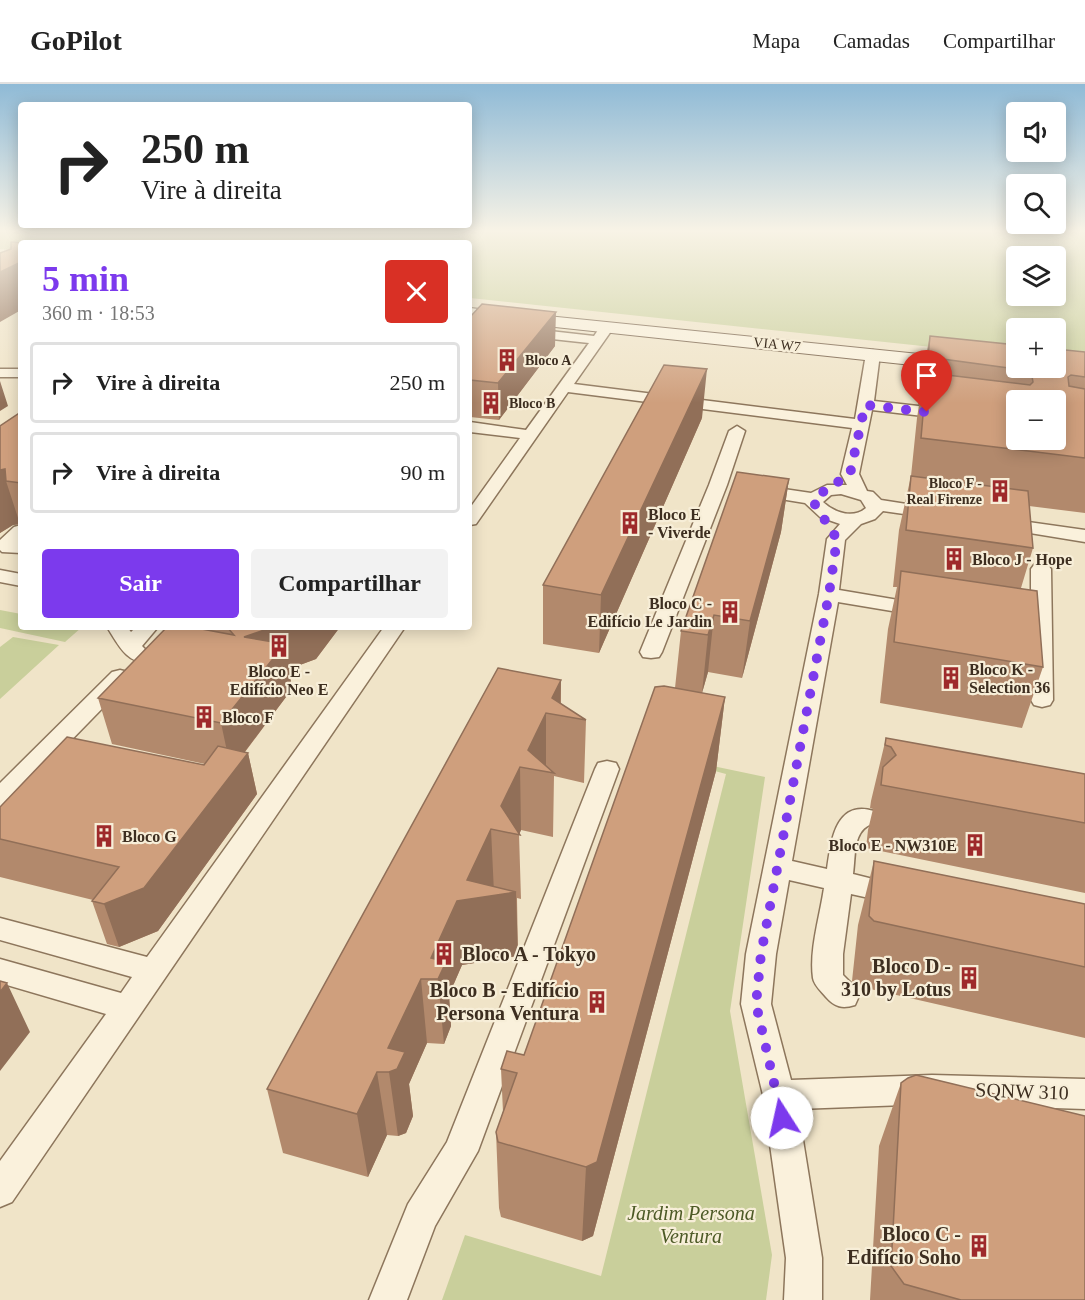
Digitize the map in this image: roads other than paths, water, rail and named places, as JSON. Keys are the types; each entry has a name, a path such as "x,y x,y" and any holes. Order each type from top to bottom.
{"main road":[{"name":"VIA W7","path":"472,319 602,334 873,354 985,366"}],"street":[{"path":"472,517 602,334"},
{"path":"819,499 850,474 873,354"},
{"path":"0,373 18,373"},
{"path":"565,387 860,424"},
{"path":"865,405 927,412 936,417 959,415"},
{"path":"472,428 526,441"},
{"path":"651,652 718,485 737,431"},
{"path":"472,440 526,441"},
{"path":"850,474 860,492"},
{"path":"718,485 819,499 842,489 860,492 876,505 945,515"},
{"path":"819,499 846,529"},
{"path":"819,499 846,529"},
{"path":"802,1300 804,1258 778,1095 756,1004 761,954 829,594 846,529 872,514 876,505"},
{"path":"980,520 1085,536"},
{"path":"18,534 6,545 9,548 18,547"},
{"path":"1041,568 1042,700"},
{"path":"0,576 18,579"},
{"path":"829,594 936,612"},
{"path":"1018,626 1042,630"},
{"path":"119,630 135,651"},
{"path":"135,651 146,630"},
{"path":"0,798 135,651 166,630"},
{"path":"0,1190 392,630"},
{"path":"388,1300 421,1216 461,1151 607,769"},
{"path":"844,996 828,979 826,967 846,831 855,820 865,817"},
{"path":"777,868 837,881 891,884 882,897 889,903 923,912"},
{"path":"0,928 154,971"},
{"path":"0,971 128,1008"},
{"name":"SQNW 310","path":"778,1095 882,1089 1017,1089 1085,1094"}],"place":[{"name":"Bloco A","path":"507,360"},
{"name":"Bloco B","path":"491,403"},
{"name":"Bloco F - Real Firenze","path":"1000,491"},
{"name":"Bloco E - Viverde","path":"630,523"},
{"name":"Bloco J - Hope","path":"954,559"},
{"name":"Bloco C - Edifício Le Jardin","path":"730,612"},
{"name":"Bloco E - Edifício Neo E","path":"279,646"},
{"name":"Bloco K - Selection 36","path":"951,678"},
{"name":"Bloco F","path":"204,717"},
{"name":"Bloco G","path":"104,836"},
{"name":"Bloco E - NW310E","path":"975,845"},
{"name":"Bloco A - Tokyo","path":"444,954"},
{"name":"Bloco D - 310 by Lotus","path":"969,978"},
{"name":"Bloco B - Edifício Persona Ventura","path":"597,1002"},
{"name":"Bloco C - Edifício Soho","path":"979,1246"}],"park label":[{"name":"Jardim Persona Ventura","path":"691,1224"}]}
